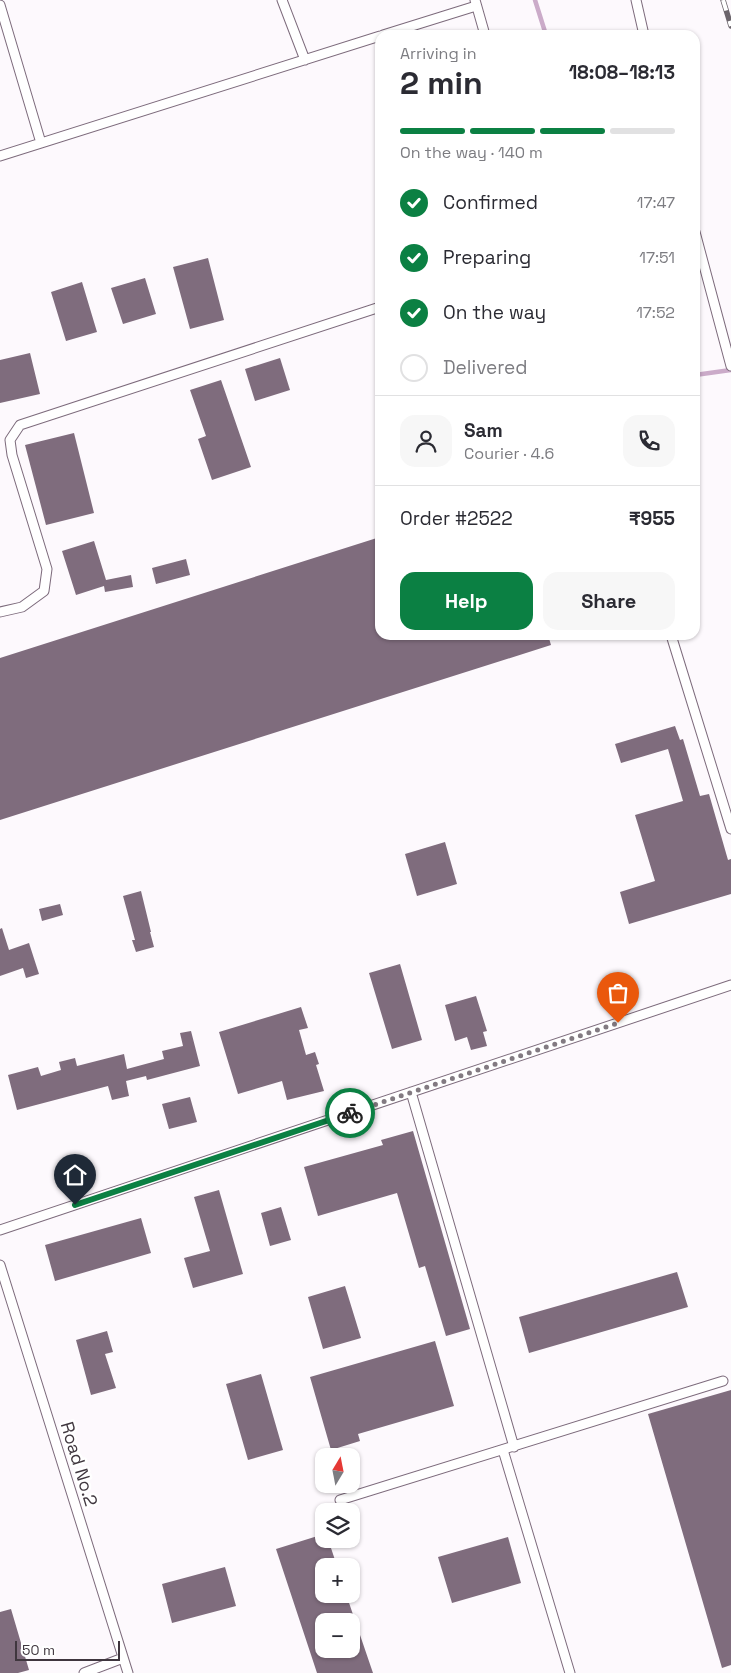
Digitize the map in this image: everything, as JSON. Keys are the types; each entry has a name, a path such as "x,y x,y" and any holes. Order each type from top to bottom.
{"lane":[{"path":"282,0 305,60"},
{"path":"636,0 643,30"},
{"path":"399,30 476,3 484,30"},
{"path":"0,5 41,143"},
{"path":"0,156 375,38"},
{"path":"700,250 731,365"},
{"path":"0,612 22,606 44,591 47,568 12,455 10,440 20,425 375,310"},
{"path":"673,640 731,830"},
{"path":"0,1230 731,985"},
{"path":"411,1092 514,1447"},
{"name":"Road No.2","path":"0,1265 128,1673"},
{"path":"340,1500 723,1382"},
{"path":"503,1450 570,1673"},
{"path":"84,1673 123,1658"}],"building":[{"path":"208,258 224,320 190,329 173,267"},
{"path":"145,278 156,314 123,324 111,288"},
{"path":"82,282 97,332 66,341 51,292"},
{"path":"30,353 40,394 0,403 0,360"},
{"path":"280,358 290,390 255,401 245,369"},
{"path":"221,380 251,467 212,480 198,439 206,436 190,390"},
{"path":"74,433 94,513 46,525 25,445"},
{"path":"375,539 375,640 550,640 551,645 0,820 0,658"},
{"path":"94,541 106,580 131,575 133,587 105,592 104,586 76,595 62,551"},
{"path":"186,559 190,575 156,584 152,568"},
{"path":"675,726 680,740 683,739 700,796 709,794 728,860 731,859 731,894 629,924 620,892 655,881 635,815 683,801 668,749 621,763 615,744"},
{"path":"445,842 457,884 417,896 405,854"},
{"path":"141,891 154,947 136,952 132,940 135,940 123,896"},
{"path":"60,904 63,915 42,921 39,909"},
{"path":"2,928 9,950 29,943 39,974 26,978 23,968 0,976 0,929"},
{"path":"400,964 422,1040 392,1049 369,973"},
{"path":"476,996 487,1031 483,1032 487,1046 471,1050 467,1037 455,1041 445,1005"},
{"path":"301,1007 308,1028 299,1030 306,1055 315,1052 319,1064 316,1065 324,1091 287,1100 282,1081 238,1094 219,1032"},
{"path":"191,1031 200,1066 147,1080 146,1076 126,1081 129,1096 112,1100 108,1086 17,1110 8,1075 38,1067 41,1076 61,1070 59,1062 75,1058 77,1066 124,1054 127,1069 164,1059 162,1051 183,1046 180,1033"},
{"path":"190,1097 197,1122 169,1129 162,1104"},
{"path":"413,1131 470,1329 446,1336 425,1266 419,1268 397,1193 318,1216 304,1167 383,1145 381,1140"},
{"path":"219,1190 243,1274 193,1288 184,1258 210,1251 194,1197"},
{"path":"281,1207 291,1240 270,1246 261,1213"},
{"path":"141,1218 151,1253 55,1281 45,1245"},
{"path":"677,1272 688,1307 529,1353 519,1317"},
{"path":"345,1286 361,1338 323,1349 308,1297"},
{"path":"107,1331 113,1352 105,1354 116,1388 91,1395 76,1340"},
{"path":"435,1341 454,1406 358,1434 360,1441 337,1448 330,1448 310,1377"},
{"path":"261,1374 283,1450 248,1460 226,1384"},
{"path":"731,1390 731,1665 722,1668 648,1414"},
{"path":"315,1537 315,1548 331,1548 334,1558 315,1558 315,1603 349,1603 352,1613 315,1613 315,1658 360,1658 360,1635 373,1673 317,1673 276,1549"},
{"path":"508,1537 521,1583 452,1603 438,1557"},
{"path":"225,1567 236,1606 172,1623 162,1584"},
{"path":"11,1609 29,1670 18,1673 0,1673 0,1612"}],"waterway":[{"path":"535,0 544,30"},
{"path":"700,374 731,370"}],"railway":[{"path":"723,0 731,26"}],"way so far":[{"path":"350,1113 618,1023"}],"route":[{"path":"75,1205 350,1113"}]}
